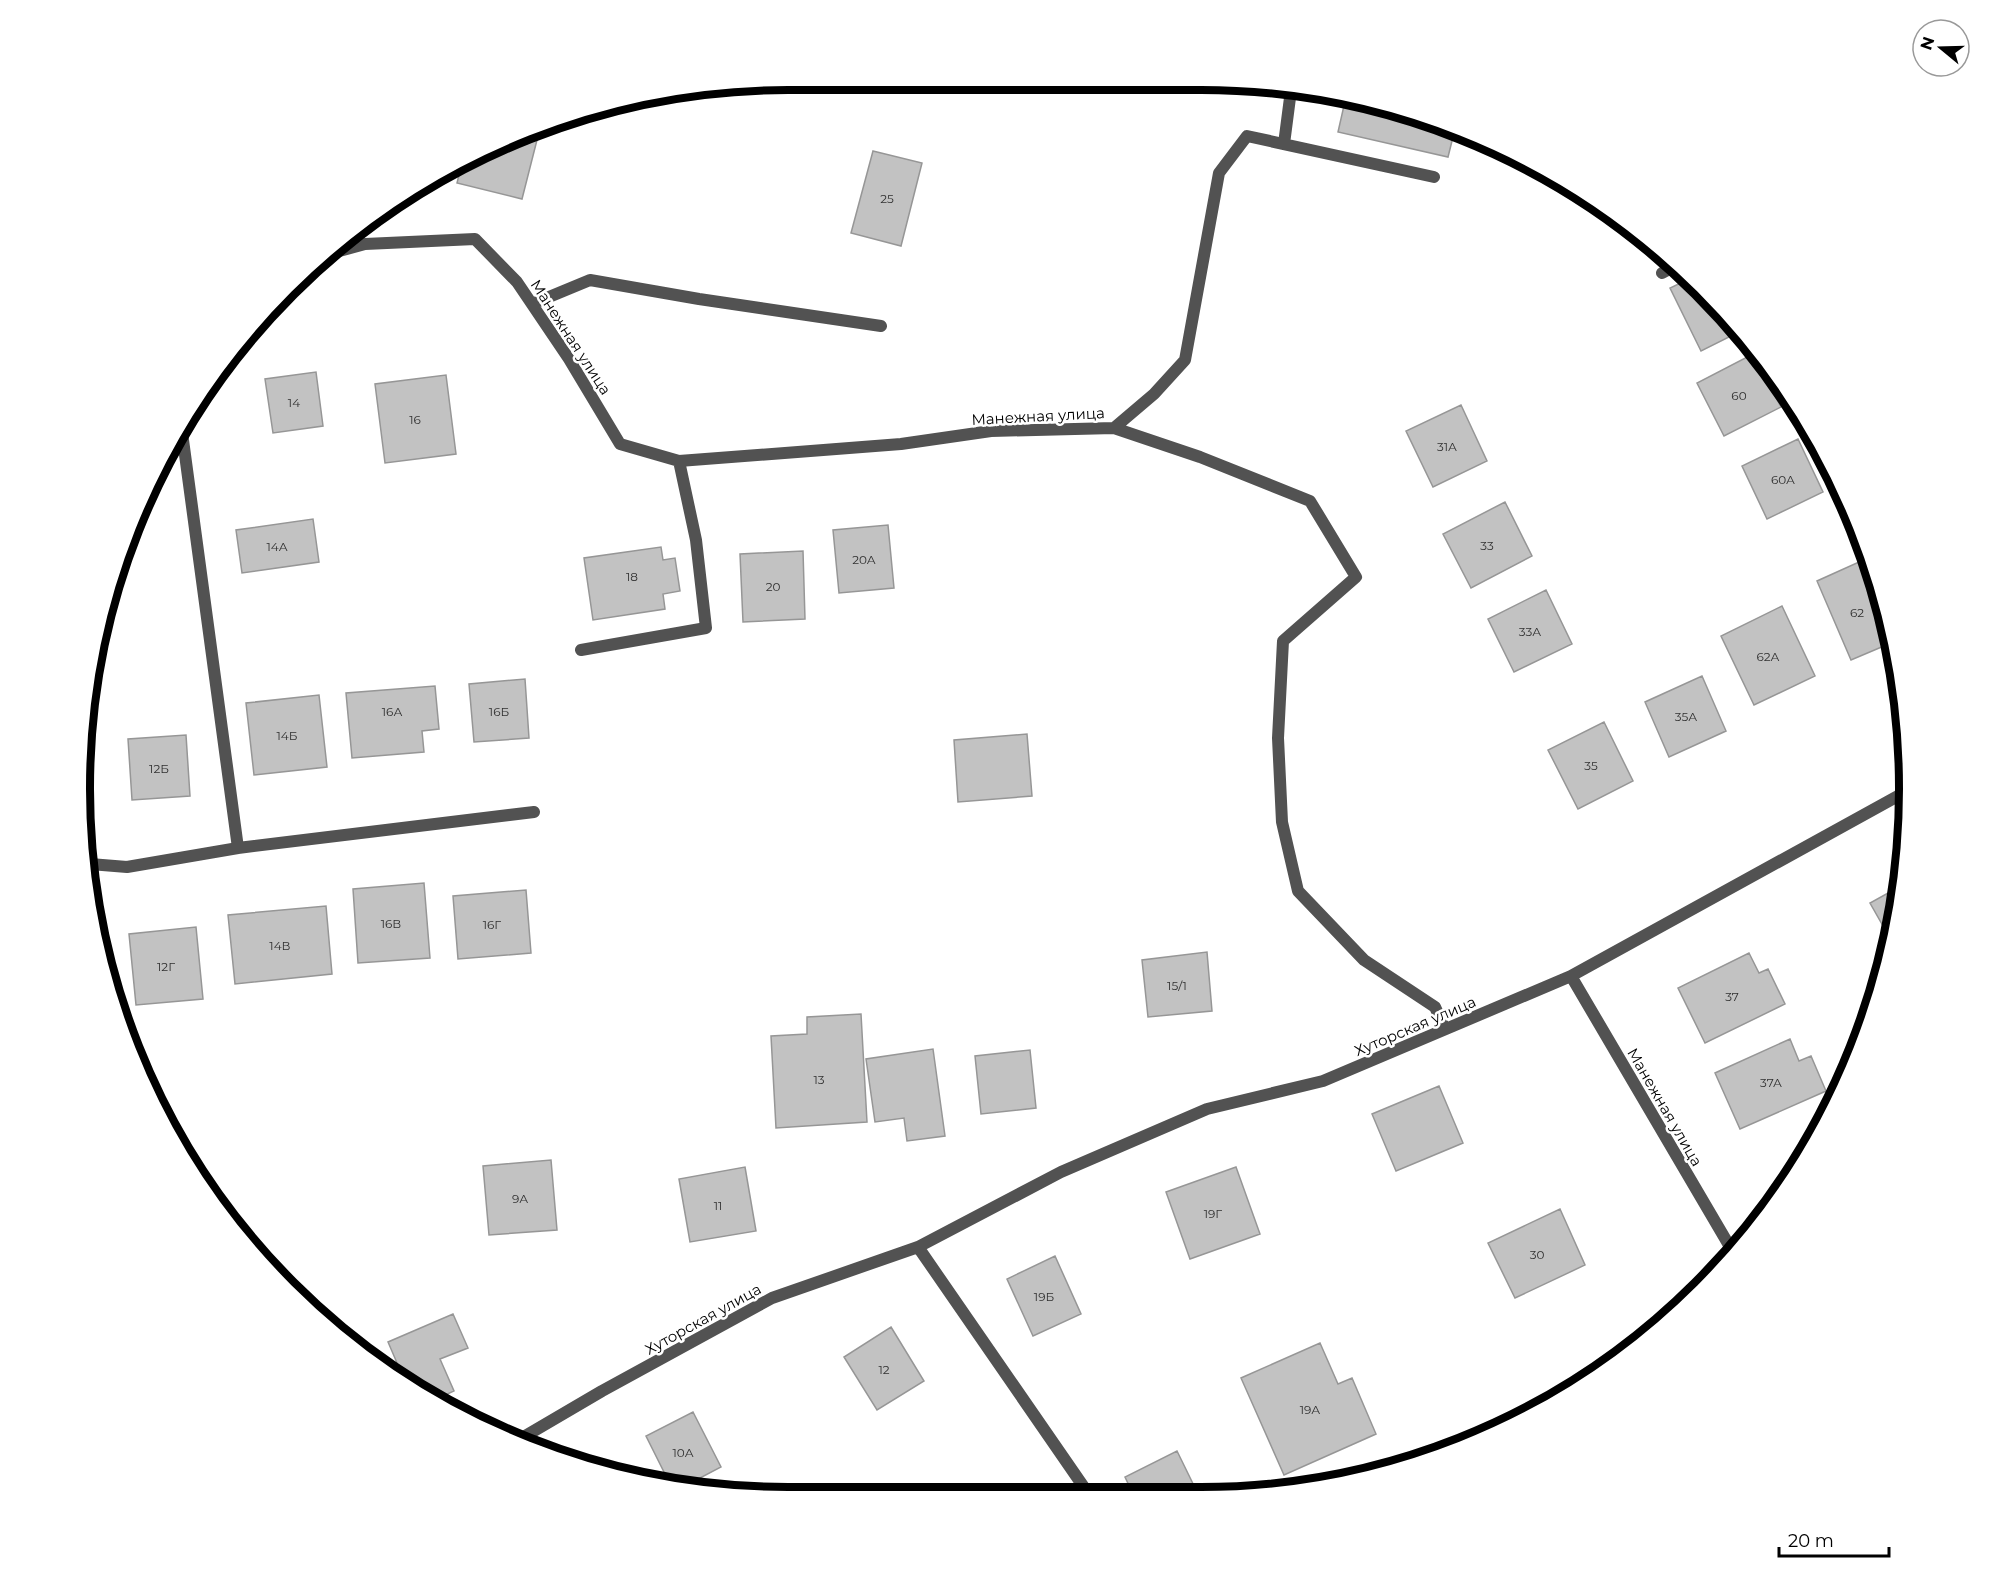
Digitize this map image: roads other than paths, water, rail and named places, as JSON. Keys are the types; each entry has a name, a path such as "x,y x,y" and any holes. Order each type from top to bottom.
{"street":[{"path":"1284,144 1290,96"},
{"path":"1114,428 1154,394 1185,360 1219,173 1247,136 1434,177"},
{"name":"Манежная улица","path":"345,249 365,244 475,239 517,282 569,359 620,444 678,461 901,444 991,431 1114,428 1200,457 1310,501 1356,578 1283,640 1278,738 1282,822 1298,891 1364,960 1435,1007 1445,1029"},
{"path":"1662,273 1668,270"},
{"path":"532,304 590,280 880,326"},
{"path":"183,441 238,848"},
{"path":"581,650 706,628 696,540 678,461"},
{"name":"Хуторская улица","path":"526,1436 772,1298 918,1247 1061,1172 1207,1109 1323,1081 1571,976 1899,795"},
{"path":"94,864 127,867 238,848 534,812"},
{"name":"Манежная улица","path":"1571,976 1729,1245"},
{"path":"918,1247 1083,1487"}]}
